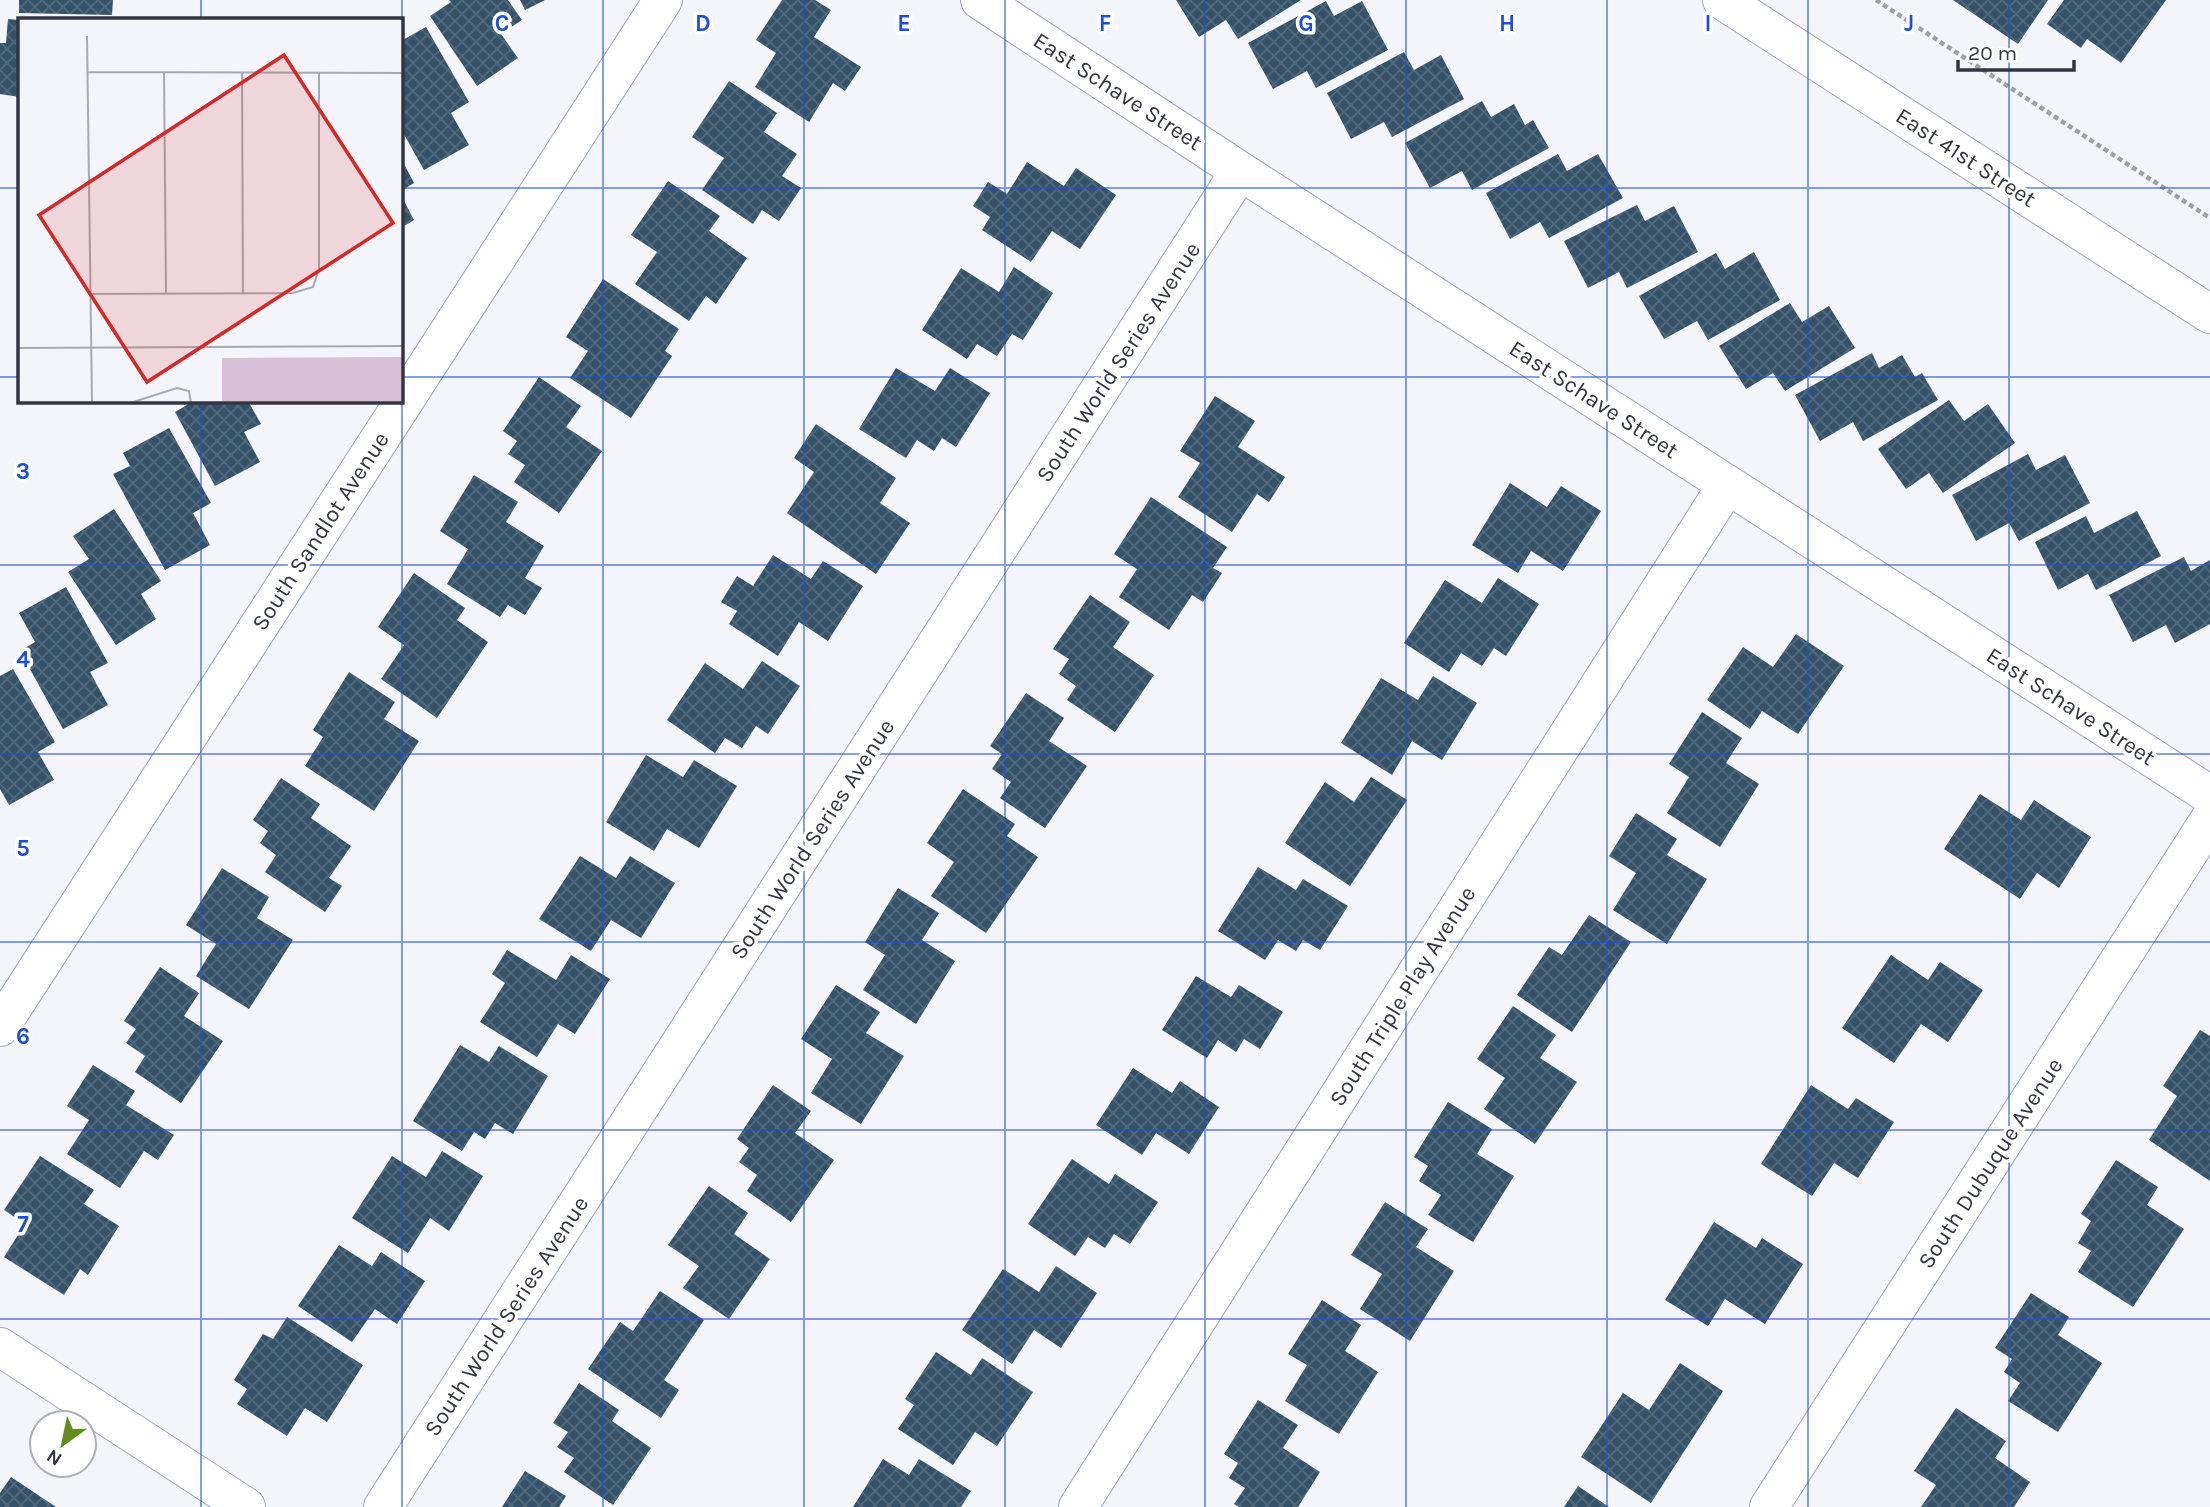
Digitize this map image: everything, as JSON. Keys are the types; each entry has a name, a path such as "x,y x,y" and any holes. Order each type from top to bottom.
{"street":[{"name":"South Sandlot Avenue","path":"0,1027 663,0"},
{"name":"East Schave Street","path":"980,0 1240,171 2210,795"},
{"name":"East 41st Street","path":"1722,0 2210,314"},
{"name":"South World Series Avenue","path":"383,1507 1240,171"},
{"name":"South Triple Play Avenue","path":"1078,1507 1727,485"},
{"name":"South Dubuque Avenue","path":"1769,1507 2210,819"},
{"path":"0,1347 246,1507"}],"path":[{"path":"1875,0 2210,218"}],"building":[{"path":"19,0 113,0 112,15 19,13"},
{"path":"449,0 508,0 522,20 501,34 518,58 477,86 430,16 451,2"},
{"path":"520,0 545,0 525,10"},
{"path":"782,0 815,0 831,10 814,37 861,67 845,91 833,83 809,122 755,87 776,53 756,40"},
{"path":"1176,0 1301,0 1238,39 1226,20 1199,37"},
{"path":"1953,0 2048,0 2018,44"},
{"path":"2064,0 2166,0 2121,63 2087,39 2081,48 2047,24"},
{"path":"1326,1 1334,16 1362,1 1388,50 1316,88 1307,71 1273,89 1248,43"},
{"path":"8,19 18,20 18,97 0,94 0,43 6,43"},
{"path":"426,27 469,102 451,113 469,145 424,170 402,131 402,40"},
{"path":"1404,52 1414,70 1441,55 1464,99 1392,137 1384,122 1351,139 1327,93"},
{"path":"729,81 777,113 764,132 797,154 782,176 801,188 779,221 762,210 753,224 702,190 724,158 692,137"},
{"path":"1482,101 1491,117 1514,104 1525,125 1533,120 1549,148 1472,190 1462,171 1430,188 1405,143"},
{"path":"1558,154 1567,171 1598,154 1623,198 1549,238 1540,222 1510,239 1486,193"},
{"path":"402,160 414,183 402,190"},
{"path":"1027,162 1064,186 1076,168 1116,195 1080,249 1052,231 1031,262 982,230 990,217 973,206 988,182 1007,194"},
{"path":"668,181 720,216 709,231 747,258 716,304 706,296 689,321 635,284 657,252 631,235"},
{"path":"402,197 414,220 402,227"},
{"path":"1637,205 1645,221 1674,206 1698,252 1627,288 1619,272 1588,288 1564,241"},
{"path":"1754,252 1780,300 1708,340 1697,321 1664,339 1639,296 1716,253 1725,269"},
{"path":"1014,267 1053,293 1023,340 1012,334 997,356 977,344 967,359 922,330 961,268 999,292"},
{"path":"603,279 679,329 665,351 672,356 631,418 570,378 588,351 566,337"},
{"path":"1790,303 1802,322 1829,306 1855,348 1785,391 1773,373 1746,389 1719,346"},
{"path":"1872,353 1879,368 1902,355 1915,377 1922,373 1938,400 1863,441 1853,422 1820,441 1795,395"},
{"path":"896,368 935,391 950,368 990,393 956,447 942,438 934,451 917,440 906,458 859,429"},
{"path":"539,377 581,406 566,427 602,451 559,513 514,482 525,465 508,454 517,441 503,431"},
{"path":"1215,396 1255,421 1238,447 1285,477 1269,502 1257,494 1232,532 1178,497 1200,463 1180,451"},
{"path":"1949,400 1964,421 1988,404 2015,443 1943,493 1929,473 1906,489 1878,449"},
{"path":"192,402 249,402 261,424 244,432 260,462 215,486 175,412"},
{"path":"816,424 896,478 880,503 910,523 876,574 787,513 814,472 794,458"},
{"path":"169,428 211,503 193,513 210,545 165,570 113,474 130,466 123,453"},
{"path":"2028,454 2036,470 2065,455 2090,503 2019,541 2009,523 1976,541 1952,495"},
{"path":"474,475 518,502 506,522 544,546 525,578 542,588 525,615 508,605 500,617 447,584 468,549 440,531"},
{"path":"1510,483 1547,507 1561,486 1601,511 1563,571 1531,551 1518,573 1472,545"},
{"path":"1151,497 1227,547 1213,568 1222,573 1203,602 1192,595 1169,630 1119,597 1137,569 1114,554"},
{"path":"114,509 161,581 141,594 156,619 116,645 68,572 89,559 73,536"},
{"path":"2137,511 2161,556 2096,590 2088,574 2058,590 2035,542 2086,516 2094,533"},
{"path":"773,555 811,579 823,561 863,586 828,641 799,622 778,656 729,624 737,611 721,602 737,576 753,586"},
{"path":"2184,557 2191,571 2210,560 2210,624 2175,643 2166,625 2133,642 2109,595"},
{"path":"414,573 465,608 457,620 488,642 437,718 381,679 404,645 378,627"},
{"path":"1498,578 1539,604 1506,656 1494,648 1482,666 1461,653 1449,672 1404,643 1445,580 1482,603"},
{"path":"66,587 108,663 90,672 108,705 63,729 20,651 35,642 19,613"},
{"path":"1090,595 1130,622 1113,647 1154,675 1115,732 1067,700 1076,686 1059,674 1069,659 1053,649"},
{"path":"1796,634 1844,666 1798,734 1762,711 1750,729 1707,700 1743,647 1773,667"},
{"path":"762,661 800,686 768,734 756,726 742,748 725,738 715,753 667,720 705,663 743,689"},
{"path":"13,669 55,742 38,752 54,780 9,805 0,789 0,676"},
{"path":"349,672 395,702 384,719 419,741 374,811 305,766 323,737 313,730"},
{"path":"1433,676 1477,703 1442,760 1412,741 1392,775 1341,743 1381,678 1418,700"},
{"path":"1026,693 1064,718 1049,741 1087,766 1045,828 1000,798 1011,782 992,769 1002,754 990,746"},
{"path":"1702,712 1742,738 1726,763 1759,784 1720,847 1667,813 1689,777 1669,764"},
{"path":"646,755 683,777 694,760 737,786 699,848 667,829 654,851 606,822"},
{"path":"1371,777 1407,800 1350,886 1285,843 1325,782 1354,802"},
{"path":"281,778 320,804 311,818 351,846 329,878 342,886 325,912 265,872 276,855 260,843 268,831 253,820"},
{"path":"963,789 1015,824 1007,836 1038,857 986,933 931,896 954,862 927,843"},
{"path":"1980,794 2021,820 2034,800 2091,837 2059,888 2037,873 2020,899 1944,849"},
{"path":"1636,813 1677,839 1667,855 1707,879 1667,944 1613,910 1636,873 1609,856"},
{"path":"580,856 616,878 630,856 675,883 641,938 611,920 591,951 539,919"},
{"path":"1258,867 1296,890 1303,879 1348,906 1320,950 1303,940 1296,951 1278,940 1265,960 1218,931"},
{"path":"222,868 269,897 257,918 293,940 249,1009 196,976 216,944 186,925"},
{"path":"898,888 939,913 922,940 955,961 916,1024 863,990 885,955 865,942"},
{"path":"1589,915 1631,942 1572,1032 1517,995 1549,947 1562,955"},
{"path":"507,950 556,980 571,955 610,979 575,1034 558,1024 537,1057 480,1022 505,983 492,974"},
{"path":"1891,955 1928,980 1940,962 1983,990 1948,1042 1921,1024 1894,1063 1842,1028"},
{"path":"160,967 199,993 184,1016 223,1041 181,1103 135,1072 145,1056 126,1043 136,1029 124,1021"},
{"path":"1196,976 1231,997 1239,985 1283,1012 1260,1049 1244,1039 1236,1052 1218,1040 1207,1058 1162,1030"},
{"path":"836,985 880,1012 866,1033 904,1056 861,1124 811,1093 832,1059 801,1039"},
{"path":"1513,1006 1556,1035 1540,1058 1577,1082 1535,1144 1484,1109 1505,1078 1477,1059"},
{"path":"2200,1030 2210,1036 2210,1181 2149,1140 2177,1096 2163,1086"},
{"path":"460,1045 489,1062 499,1046 548,1076 513,1134 495,1123 485,1139 474,1132 462,1151 413,1121"},
{"path":"93,1065 135,1091 126,1105 174,1135 158,1160 144,1151 120,1188 67,1154 89,1120 67,1106"},
{"path":"1133,1068 1172,1093 1180,1081 1219,1107 1189,1154 1156,1133 1142,1155 1096,1125"},
{"path":"773,1085 811,1111 795,1133 834,1160 791,1222 747,1191 757,1175 739,1162 749,1148 737,1139"},
{"path":"1811,1085 1848,1109 1856,1098 1894,1122 1858,1178 1834,1163 1812,1196 1761,1164"},
{"path":"1448,1102 1492,1129 1477,1154 1514,1176 1473,1242 1428,1215 1441,1195 1419,1181 1428,1166 1414,1157"},
{"path":"442,1151 483,1176 449,1231 430,1218 408,1253 352,1218 392,1156 426,1177"},
{"path":"40,1156 94,1190 84,1204 119,1226 88,1275 80,1269 64,1295 4,1257 25,1224 4,1210"},
{"path":"1072,1159 1109,1184 1115,1174 1158,1202 1130,1244 1114,1234 1105,1248 1088,1237 1075,1256 1028,1224"},
{"path":"2116,1160 2158,1187 2147,1205 2184,1229 2133,1307 2078,1272 2091,1251 2078,1243 2091,1221 2081,1214"},
{"path":"709,1186 748,1213 734,1234 770,1259 729,1319 683,1288 699,1266 668,1245"},
{"path":"1385,1202 1428,1229 1416,1247 1454,1271 1410,1341 1360,1309 1382,1274 1351,1255"},
{"path":"1714,1222 1756,1248 1762,1238 1803,1264 1765,1324 1725,1299 1708,1326 1665,1300"},
{"path":"339,1245 372,1266 381,1252 425,1281 397,1324 375,1309 352,1342 298,1306"},
{"path":"1056,1266 1097,1293 1061,1348 1034,1330 1012,1364 962,1330 1003,1269 1039,1292"},
{"path":"660,1291 704,1320 664,1380 679,1390 661,1418 588,1369 620,1322 633,1331"},
{"path":"2031,1293 2069,1317 2058,1335 2102,1363 2058,1432 2008,1401 2020,1383 2004,1372 2012,1359 1995,1348"},
{"path":"1322,1300 1361,1325 1345,1351 1378,1372 1339,1434 1285,1401 1307,1365 1288,1354"},
{"path":"287,1317 363,1365 327,1422 305,1408 287,1436 237,1404 247,1389 234,1380 263,1334 273,1339"},
{"path":"936,1352 971,1375 982,1358 1033,1392 997,1446 975,1432 953,1465 898,1429 914,1405 905,1399"},
{"path":"1680,1363 1723,1391 1651,1503 1581,1457 1623,1393 1649,1410"},
{"path":"579,1383 619,1410 612,1421 651,1448 613,1505 564,1472 574,1458 557,1447 568,1432 553,1423"},
{"path":"1258,1400 1298,1425 1283,1448 1320,1472 1298,1507 1239,1507 1234,1504 1245,1488 1229,1478 1238,1463 1224,1454"},
{"path":"1956,1408 2006,1441 1995,1458 2030,1482 2014,1507 1921,1507 1936,1485 1914,1471"},
{"path":"883,1459 909,1475 919,1459 971,1491 961,1507 853,1507"},
{"path":"525,1471 566,1496 559,1507 502,1507"},
{"path":"11,1477 56,1507 0,1507 0,1493"},
{"path":"1578,1486 1609,1507 1564,1507"}]}
